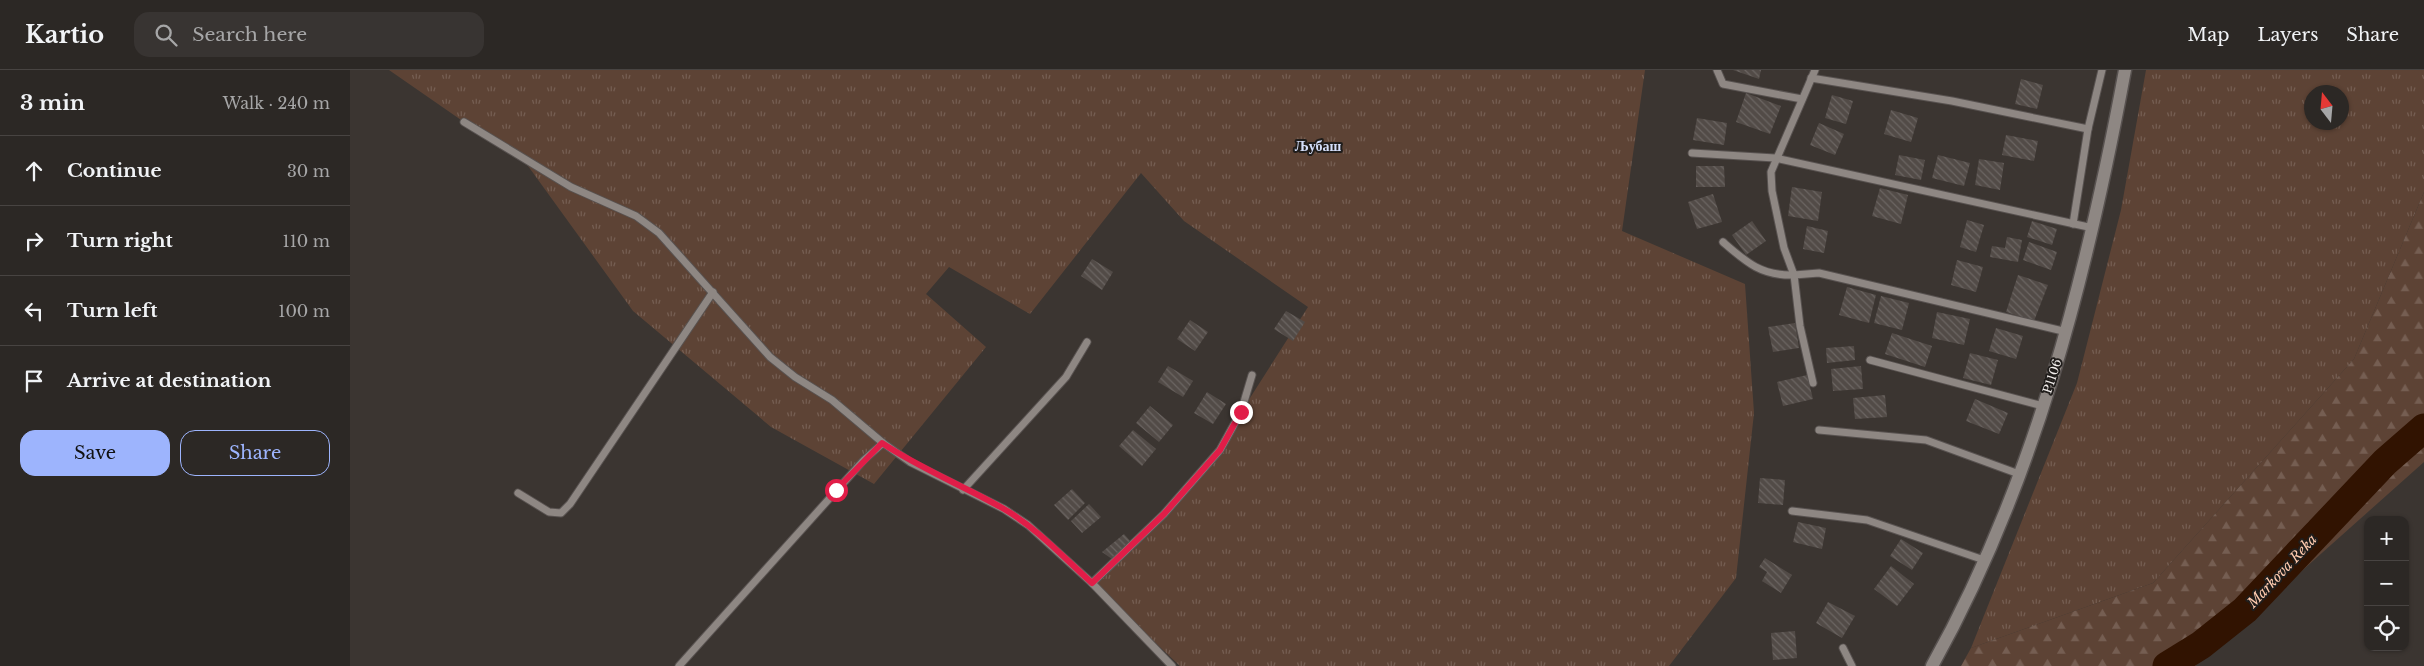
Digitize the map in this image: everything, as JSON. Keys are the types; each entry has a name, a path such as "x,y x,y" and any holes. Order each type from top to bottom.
{"main road":[{"name":"P1106","path":"1932,666 1999,529 2067,332 2094,228 2124,70"}],"lane":[{"path":"1717,70 1723,84 1802,99"},
{"path":"1813,383 1800,326 1794,275 1784,248 1772,191 1771,172 1775,158 1815,70"},
{"path":"2072,224 2088,129 2102,70"},
{"path":"1811,78 1952,101 2088,129"},
{"path":"464,122 571,187 636,216 659,233 770,357 795,377 832,400 882,443 910,462 1004,509 1028,525 1092,583 1172,666"},
{"path":"1692,153 1775,158 2094,228"},
{"path":"1723,242 1751,266 1777,276 1819,273 2067,332"},
{"path":"518,493 548,512 561,513 570,504 713,292"},
{"path":"963,490 1066,376 1087,342"},
{"path":"1870,360 2043,406"},
{"path":"1092,583 1164,514 1220,450 1241,412 1252,375"},
{"path":"1819,430 1926,440 2019,474"},
{"path":"679,666 864,460 882,443"},
{"path":"1792,511 1866,520 1984,560"},
{"path":"1842,648 1852,666"}],"green space":[{"path":"389,70 1645,70 1622,231 1745,284 1754,413 1736,578 1669,666 1180,666 1092,583 1164,514 1220,450 1241,412 1308,307 1184,221 1141,173 1030,314 949,267 926,294 986,347 874,484 771,427 633,311 523,159 464,122"},
{"path":"2146,70 2424,70 2424,192 2354,359 2153,583 1971,648 2077,383 2121,210"},
{"path":"2424,192 2424,462 2195,666 1961,666 1971,648 2153,583 2354,359"}],"building":[{"path":"1733,70 1761,70 1759,79"},
{"path":"2021,79 2043,85 2037,109 2015,104"},
{"path":"1746,93 1781,106 1770,134 1736,122"},
{"path":"1832,95 1853,101 1846,124 1825,118"},
{"path":"1891,110 1918,118 1911,142 1884,134"},
{"path":"1697,118 1727,123 1724,145 1693,140"},
{"path":"1819,123 1844,134 1835,155 1810,145"},
{"path":"2006,135 2038,141 2034,161 2002,155"},
{"path":"1899,155 1925,160 1921,180 1895,175"},
{"path":"1938,155 1970,163 1964,186 1932,178"},
{"path":"1979,159 2004,163 2000,190 1975,185"},
{"path":"1696,166 1724,166 1725,187 1696,187"},
{"path":"1792,187 1822,192 1818,221 1788,216"},
{"path":"1880,188 1908,195 1901,224 1872,216"},
{"path":"1713,194 1722,222 1697,229 1688,202"},
{"path":"1967,220 1984,225 1976,252 1960,247"},
{"path":"1752,221 1766,241 1746,255 1732,235"},
{"path":"2032,221 2057,229 2052,245 2027,237"},
{"path":"1807,226 1828,231 1824,253 1803,249"},
{"path":"2007,237 2022,240 2018,262 1990,257 1992,246 2005,248"},
{"path":"2029,242 2057,252 2051,270 2023,260"},
{"path":"1092,259 1113,272 1102,290 1081,276"},
{"path":"1957,260 1983,267 1976,292 1951,285"},
{"path":"2018,275 2048,285 2034,321 2006,312"},
{"path":"1847,287 1876,295 1869,323 1839,315"},
{"path":"1881,296 1909,303 1902,330 1874,323"},
{"path":"1286,311 1305,322 1293,341 1274,329"},
{"path":"1937,312 1970,319 1964,345 1932,338"},
{"path":"1190,320 1208,332 1195,351 1177,339"},
{"path":"1795,323 1799,348 1773,352 1768,327"},
{"path":"1996,328 2023,336 2016,359 1989,351"},
{"path":"1892,333 1932,346 1925,367 1885,354"},
{"path":"1854,346 1855,360 1827,363 1826,348"},
{"path":"1970,353 1998,360 1991,385 1963,378"},
{"path":"1168,366 1193,381 1183,397 1158,382"},
{"path":"1861,366 1863,389 1833,391 1831,369"},
{"path":"1807,375 1813,399 1783,406 1777,382"},
{"path":"1207,392 1226,404 1213,424 1194,413"},
{"path":"1885,395 1887,417 1855,419 1853,398"},
{"path":"1975,399 2008,413 1999,434 1966,421"},
{"path":"1150,406 1173,425 1159,442 1136,423"},
{"path":"1133,430 1156,449 1142,466 1119,446"},
{"path":"1760,478 1785,480 1783,505 1758,503"},
{"path":"1072,489 1085,503 1068,520 1054,505"},
{"path":"1089,504 1101,517 1082,533 1071,521"},
{"path":"1798,522 1826,528 1822,549 1793,542"},
{"path":"1124,534 1132,543 1112,559 1102,552"},
{"path":"1901,539 1923,553 1912,570 1890,556"},
{"path":"1765,558 1792,575 1781,593 1762,581 1767,572 1759,567"},
{"path":"1891,566 1914,584 1897,606 1874,589"},
{"path":"1828,602 1855,616 1842,638 1816,623"},
{"path":"1795,631 1797,658 1773,660 1771,633"}],"waterway":[{"name":"Markova Reka","path":"2167,666 2201,645 2245,610 2385,462 2424,428"}],"district":[{"name":"Љубаш","path":"1318,146"}],"route":[{"path":"836,490 882,443 910,462 1004,509 1028,525 1092,583 1164,514 1220,450 1241,412"}]}
